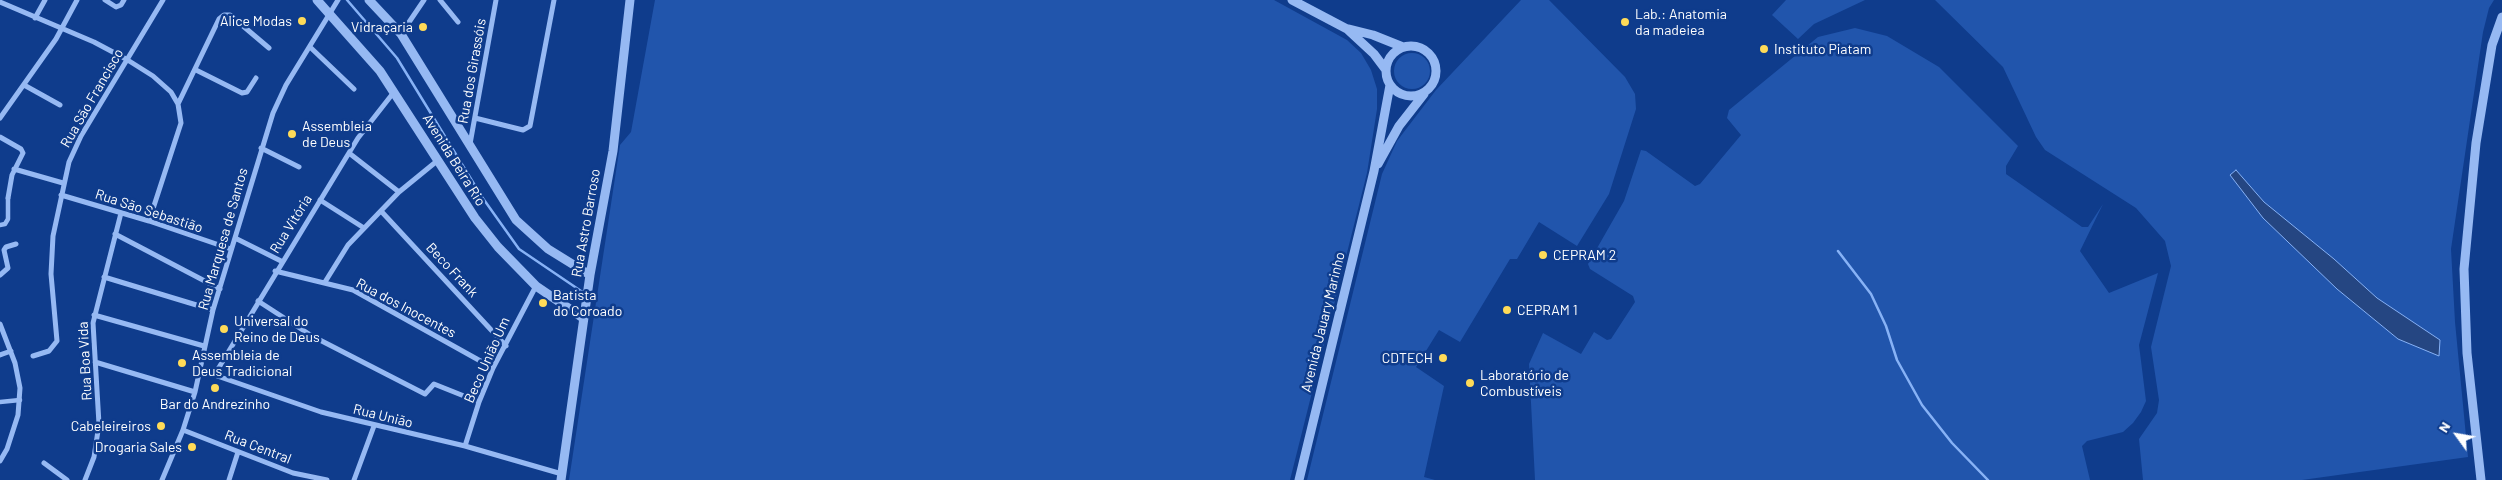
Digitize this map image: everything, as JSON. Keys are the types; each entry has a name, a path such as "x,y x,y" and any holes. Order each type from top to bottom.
{"street":[{"path":"35,18 45,0"},
{"path":"0,118 61,29 77,0"},
{"path":"105,0 116,7 123,3"},
{"name":"Rua São Francisco","path":"33,356 49,351 57,341 51,274 54,236 60,195 74,149 162,0"},
{"name":"Avenida Beira Rio","path":"317,0 380,71 395,91 436,161 480,225 498,247 536,286 583,318"},
{"name":"Avenida Beira Rio","path":"369,0 401,34 516,220 548,249 590,275"},
{"path":"401,34 424,0"},
{"path":"440,0 458,22"},
{"name":"Rua dos Girassóis","path":"470,147 496,0"},
{"path":"475,118 523,130 530,126 554,0"},
{"name":"Rua Astro Barroso","path":"562,477 583,318 613,151 630,0"},
{"path":"1292,0 1347,29 1373,35 1403,47 1416,46 1427,52 1433,57 1437,73 1431,88 1425,93 1409,97 1395,91 1390,84 1386,70 1374,54 1347,29"},
{"name":"Rua Marquesa de Santos","path":"162,480 183,430 195,392 213,310 261,148 279,99 337,1"},
{"path":"0,2 126,59 162,83 178,104 181,115 179,132 149,221"},
{"path":"178,104 219,19 230,15 269,48"},
{"path":"2481,480 2467,353 2464,269 2469,195 2476,143 2492,45 2502,17"},
{"path":"310,47 354,89"},
{"path":"1386,70 1391,56 1403,47"},
{"path":"196,70 242,93 247,92 256,78"},
{"name":"Avenida Jauary Marinho","path":"1299,480 1374,171 1390,84"},
{"path":"24,85 60,105"},
{"name":"Rua Vitória","path":"214,374 281,261 349,153 395,91"},
{"name":"Avenida Jauary Marinho","path":"1374,171 1399,126 1425,93"},
{"path":"0,137 24,153 14,169 8,198 8,219 5,224 0,225"},
{"path":"261,148 299,167"},
{"path":"349,153 399,192"},
{"path":"325,282 341,255 364,228 399,192 436,161"},
{"path":"14,169 63,183"},
{"name":"Rua São Sebastião","path":"60,195 149,221 231,249"},
{"path":"320,200 364,228"},
{"name":"Beco Frank","path":"381,211 506,346"},
{"name":"Rua Boa Vida","path":"85,480 94,457 99,424 94,315 121,213"},
{"path":"115,234 220,289"},
{"path":"235,238 281,261"},
{"path":"0,275 8,268 5,248 16,244"},
{"name":"Rua dos Inocentes","path":"275,272 353,290 493,368"},
{"path":"104,277 213,310"},
{"name":"Beco União Um","path":"465,446 479,402 493,368 536,286"},
{"path":"258,300 319,340 425,394 434,384 479,402"},
{"path":"94,315 204,346"},
{"path":"0,324 18,375 20,400 10,441 0,461"},
{"path":"0,355 11,351"},
{"path":"95,362 195,392"},
{"name":"Rua União","path":"200,370 322,412 374,426 465,446 562,477"},
{"path":"0,402 20,400"},
{"path":"354,480 374,426"},
{"name":"Rua Central","path":"183,430 293,473 327,480"},
{"path":"229,480 238,452"},
{"path":"44,463 67,480"},
{"path":"292,480 293,473"}],"shaded area":[{"path":"655,0 1274,0 1347,40 1361,53 1371,70 1377,89 1377,109 1367,173 1290,480 569,480 620,145 631,132"},
{"path":"1521,0 1549,0 1625,77 1635,94 1636,109 1609,194 1577,246 1539,222 1517,259 1510,259 1460,342 1439,330 1416,367 1444,386 1424,477 1435,480 1307,480 1382,174 1397,141 1436,90"},
{"path":"1786,0 1865,0 1814,24 1798,39 1772,15"},
{"path":"1935,0 2494,0 2489,8 2483,32 2451,249 2455,322 2468,457 2302,480 2143,480 2139,439 2157,413 2159,400 2151,347 2171,266 2165,241 2136,208 2045,150 2036,137 2003,67","holes":["2236,170 2264,202 2334,259 2377,298 2440,340 2398,339 2337,289 2263,218 2231,176"]},
{"path":"1855,28 1887,36 1939,67 2018,146 2006,166 2006,174 2082,227 2088,227 2103,204 2080,251 2109,293 2158,273 2139,345 2146,401 2141,412 2123,432 2087,441 2082,446 2090,480 1535,480 1529,364 1543,333 1581,354 1594,332 1607,340 1611,339 1635,302 1633,296 1590,269 1588,264 1624,201 1641,150 1646,151 1695,186 1700,184 1741,135 1727,118 1729,110 1818,37"},
{"path":"1412,53 1425,58 1430,71 1425,84 1412,89 1399,84 1394,71 1399,58"},
{"path":"2236,170 2264,202 2334,259 2377,298 2440,340 2439,356 2398,339 2337,289 2263,218 2230,175"}],"waterway":[{"path":"347,0 397,58 482,197 519,249 584,293"},
{"path":"1838,251 1871,294 1886,326 1897,360 1922,405 1952,443 1988,480"}],"place":[{"name":"Alice Modas","path":"302,21"},
{"name":"Lab.: Anatomia da madeiea","path":"1625,22"},
{"name":"Vidraçaria","path":"423,27"},
{"name":"Instituto Piatam","path":"1764,49"},
{"name":"Assembleia de Deus","path":"292,134"},
{"name":"CEPRAM 2","path":"1543,255"},
{"name":"Batista do Coroado","path":"543,303"},
{"name":"CEPRAM 1","path":"1507,310"},
{"name":"Universal do Reino de Deus","path":"224,329"},
{"name":"CDTECH","path":"1443,358"},
{"name":"Assembleia de Deus Tradicional","path":"182,363"},
{"name":"Laboratório de Combustíveis","path":"1470,383"},
{"name":"Bar do Andrezinho","path":"215,388"},
{"name":"Cabeleireiros","path":"161,426"},
{"name":"Drogaria Sales","path":"192,447"}]}
